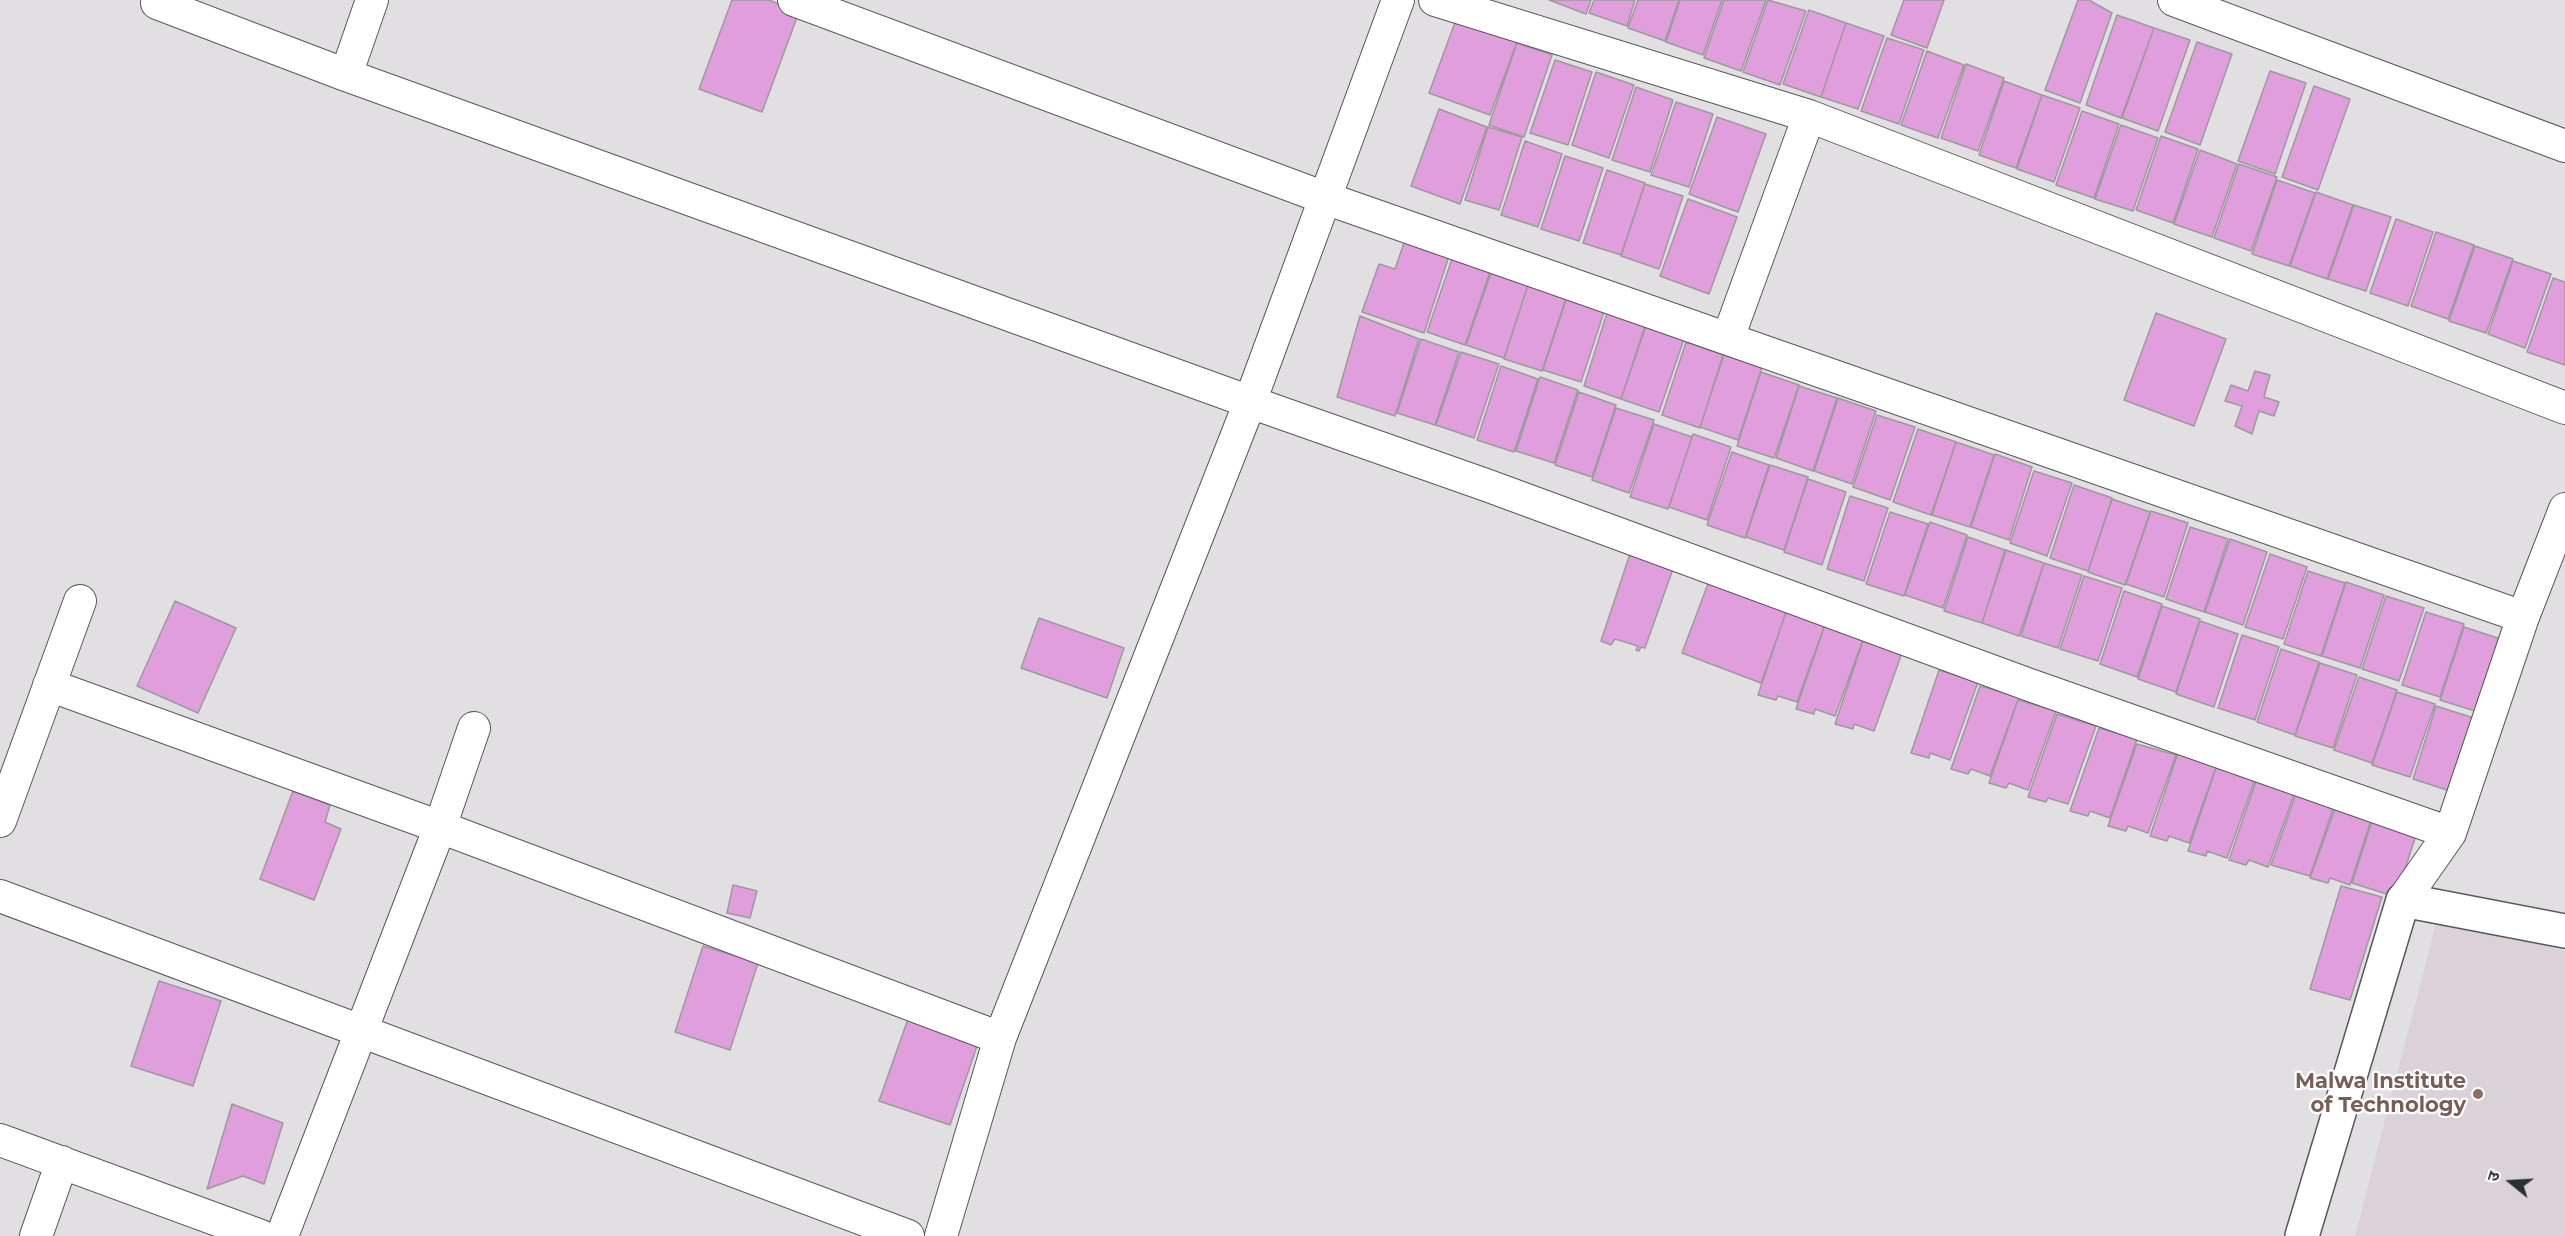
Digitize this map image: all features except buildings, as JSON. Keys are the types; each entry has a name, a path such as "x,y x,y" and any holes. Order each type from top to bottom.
{"street":[{"path":"346,75 372,0"},
{"path":"794,0 1325,198 2523,617"},
{"path":"941,1236 1000,1038 1250,402 1398,0"},
{"path":"1435,0 1809,116 2565,408"},
{"path":"2174,0 2565,146"},
{"path":"157,3 346,75 1486,485 2027,684 2450,833"},
{"path":"1728,338 1809,116"},
{"path":"2302,1236 2403,900 2450,833 2523,617 2565,508"},
{"path":"0,821 80,601"},
{"path":"49,685 440,826 1000,1038"},
{"path":"282,1236 440,826 474,728"},
{"path":"0,896 908,1236"},
{"path":"2403,900 2565,931"},
{"path":"0,1140 261,1236"},
{"path":"36,1236 62,1162"}],"shaded area":[{"name":"Malwa Institute of Technology","path":"2438,916 2565,951 2565,1236 2355,1236"}],"place":[{"name":"Malwa Institute of Technology","path":"2478,1094"}]}
